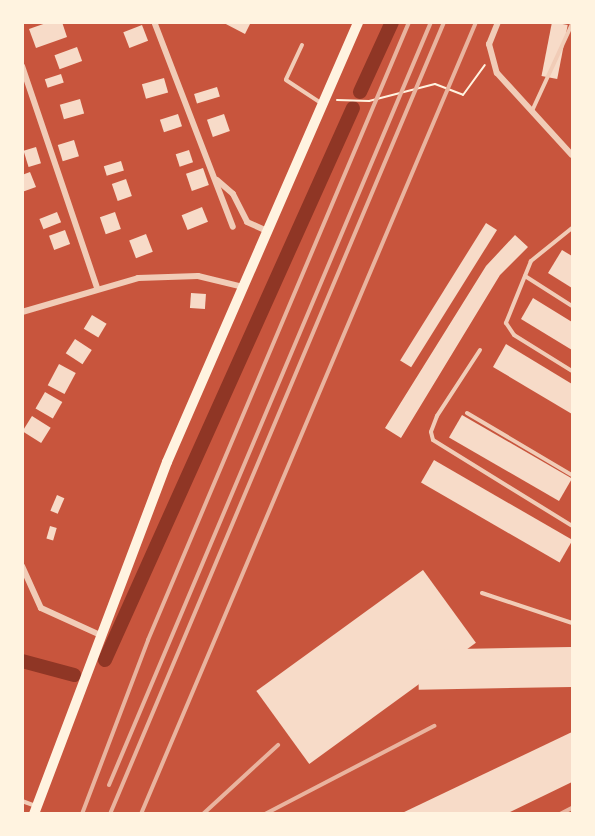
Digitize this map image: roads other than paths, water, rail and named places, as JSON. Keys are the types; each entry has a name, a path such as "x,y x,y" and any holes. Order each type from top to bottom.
{"main road":[{"path":"35,810 98,634 243,287 358,23"}],"street":[{"path":"498,22 489,59 532,111 573,155"},
{"path":"155,24 233,227"},
{"path":"22,66 97,287"},
{"path":"216,179 233,194 247,222 267,231"},
{"path":"22,312 97,287 162,275 243,287"},
{"path":"22,566 41,609 98,634"}],"lane":[{"path":"532,111 573,24"},
{"path":"302,45 286,80 323,104"},
{"path":"573,228 531,261 506,324 514,335 573,371"},
{"path":"525,276 573,306"},
{"path":"480,350 437,416 430,432 434,440 573,525"},
{"path":"467,413 573,475"},
{"path":"482,593 573,623"},
{"path":"22,801 35,810"}],"waterway":[{"path":"360,92 392,22"},
{"path":"105,660 353,108"},
{"path":"22,661 74,675"}],"railway":[{"path":"82,814 148,640 409,22"},
{"path":"109,785 431,22"},
{"path":"110,814 444,22"},
{"path":"141,814 476,22"},
{"path":"265,814 434,726"},
{"path":"203,814 278,745"},
{"path":"560,814 572,808"}]}
